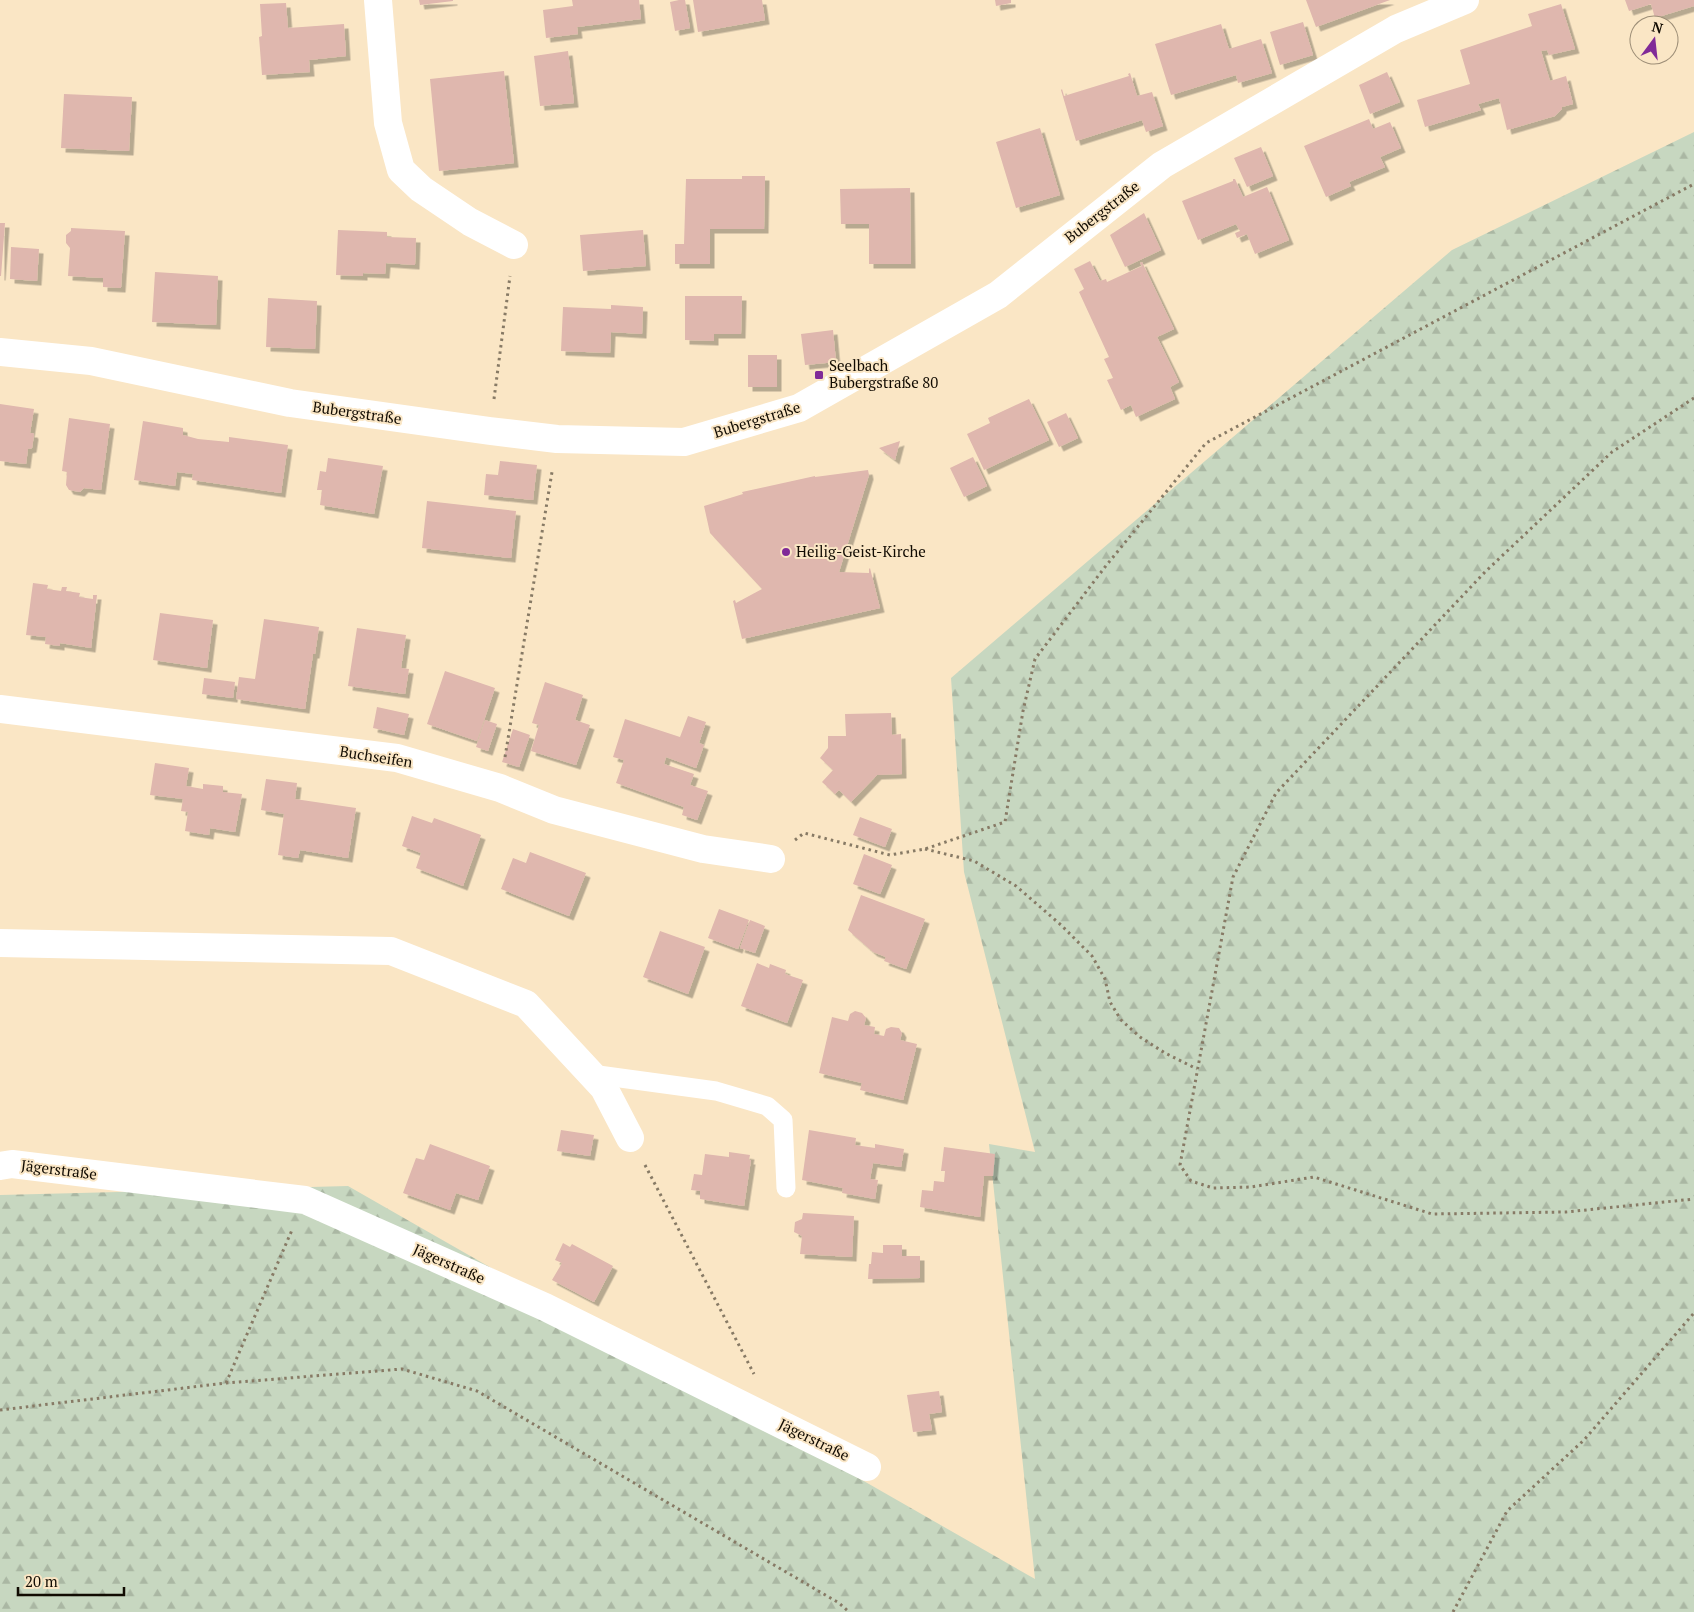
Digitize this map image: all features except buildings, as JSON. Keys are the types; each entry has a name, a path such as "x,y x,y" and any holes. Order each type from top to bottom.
{"street":[{"path":"378,0 388,123 401,170 421,189 462,216 514,245"},
{"name":"Bubergstraße","path":"0,352 92,361 290,403 490,431 557,439 684,442 799,408 998,295 1162,165 1396,29 1465,0"},
{"name":"Buchseifen","path":"0,709 397,758 500,788 554,810 703,849 770,859"},
{"path":"0,943 391,951 526,1004 604,1088 630,1138"},
{"name":"Jägerstraße","path":"0,1166 12,1164 305,1200 545,1307 867,1467"}],"lane":[{"path":"591,1074 716,1091 767,1106 783,1120 786,1188"}],"path":[{"path":"770,859 804,832 890,855 925,849 1005,822 1023,711 1035,659 1105,567 1206,443 1694,184"},
{"path":"490,431 514,245"},
{"path":"1694,398 1612,452 1492,565 1276,793 1233,877 1180,1164 1191,1181 1214,1188 1251,1187 1314,1177 1432,1214 1566,1212 1694,1199"},
{"path":"500,788 557,439"},
{"path":"925,849 974,861 1016,886 1061,925 1092,956 1105,979 1110,1002 1121,1020 1140,1037 1165,1053 1197,1069"},
{"path":"630,1138 757,1380"},
{"path":"226,1383 305,1200"},
{"path":"1454,1612 1508,1511 1584,1440 1694,1313"},
{"path":"0,1410 226,1383 402,1369 477,1391 839,1603 849,1612"}],"green space":[{"path":"1694,132 1694,1612 0,1612 0,1195 348,1186 1035,1579 989,1144 1035,1152 964,872 951,678 1452,250"}],"place":[{"name":"Seelbach Bubergstraße 80","path":"819,375"},
{"name":"Heilig-Geist-Kirche","path":"786,552"}]}
